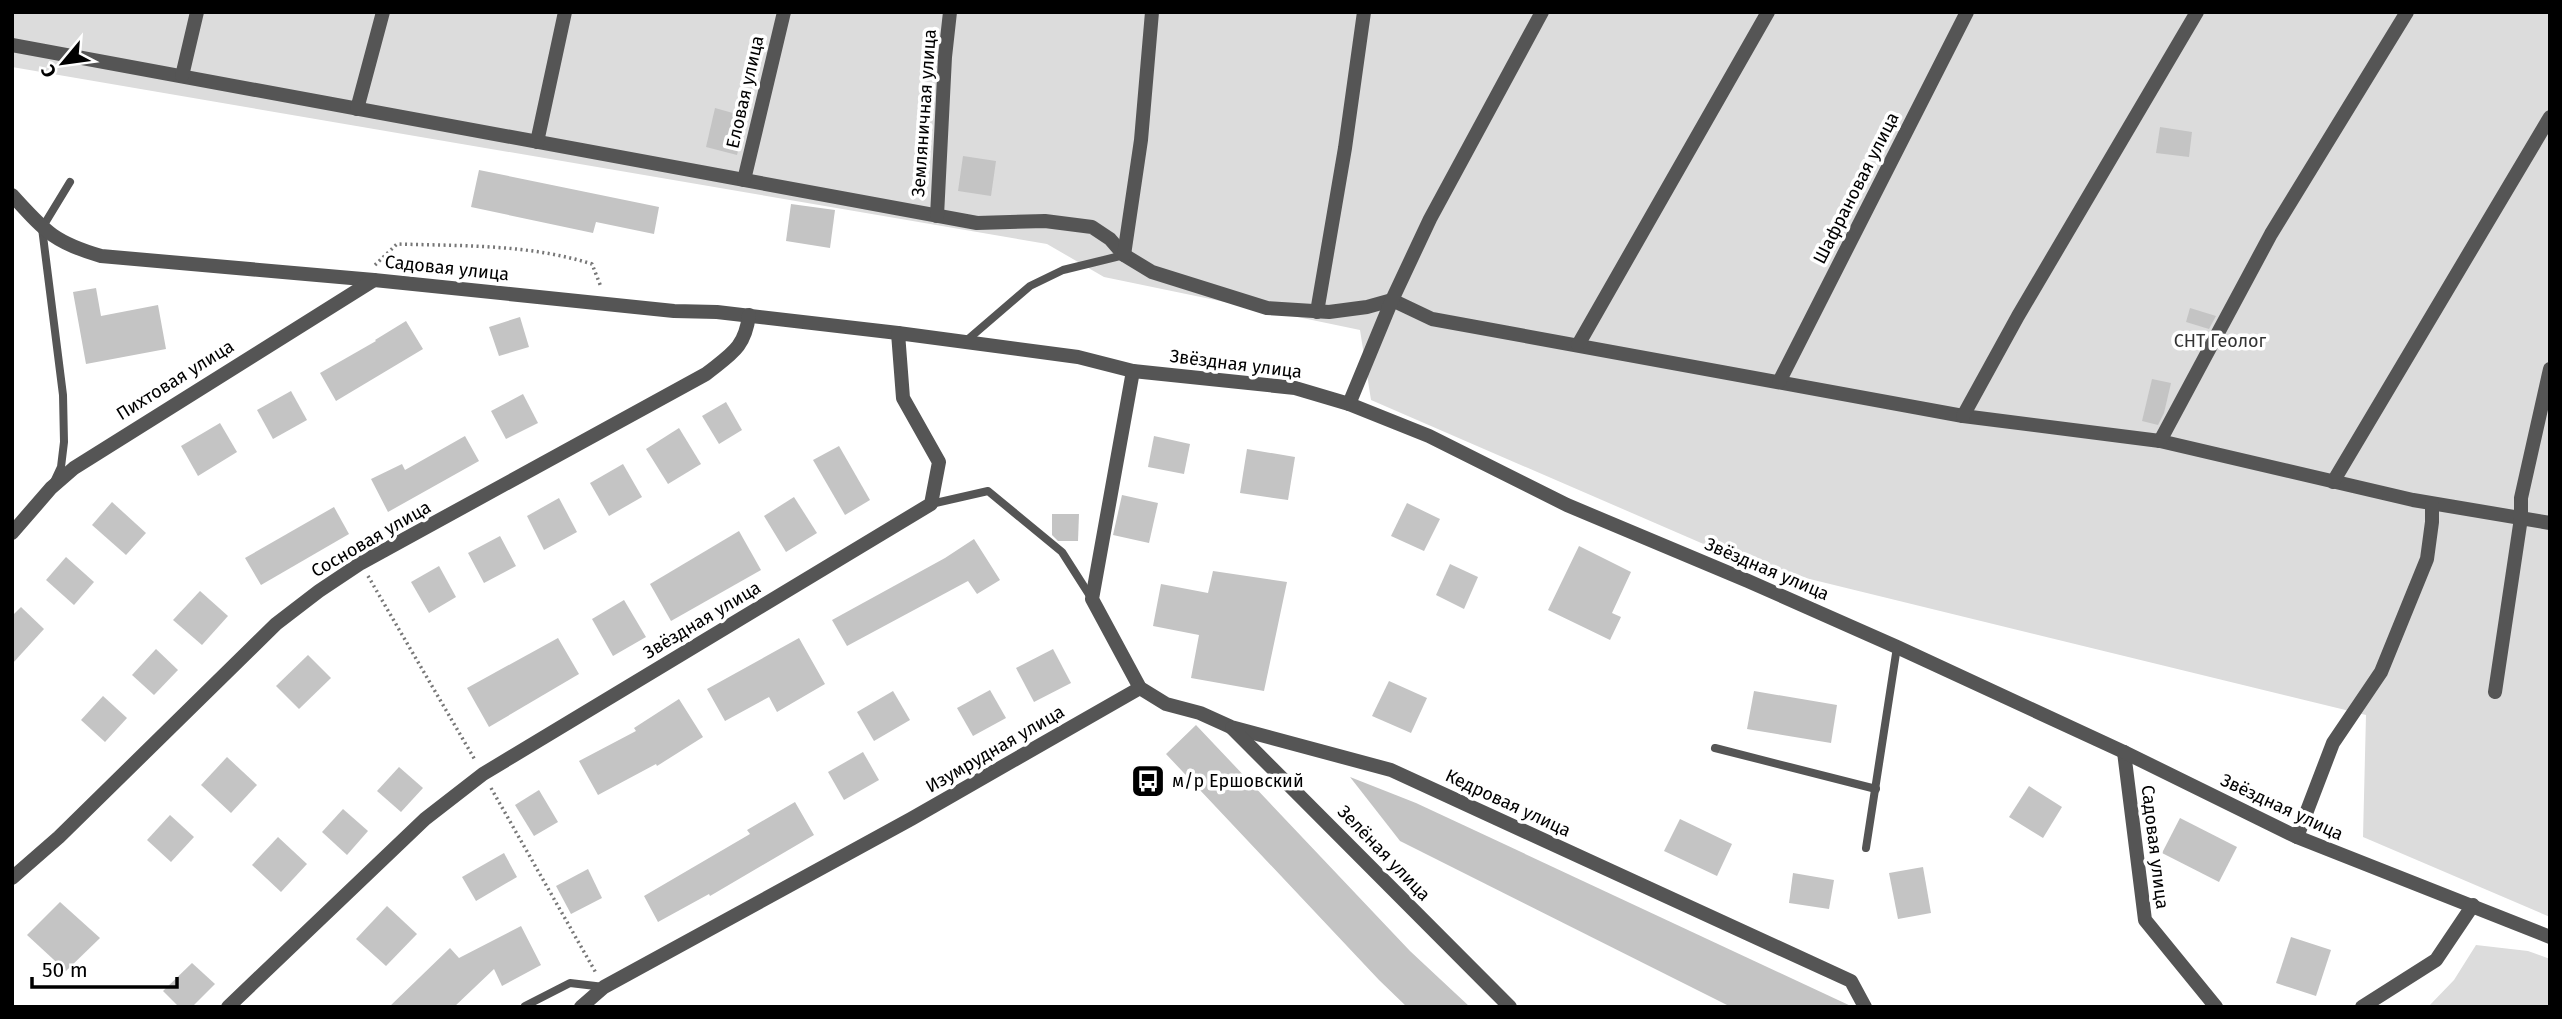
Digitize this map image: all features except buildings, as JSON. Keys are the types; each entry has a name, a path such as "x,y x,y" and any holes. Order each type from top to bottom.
{"street":[{"path":"182,76 197,12"},
{"path":"357,109 383,12"},
{"path":"537,142 565,12"},
{"name":"Еловая улица","path":"744,180 784,12"},
{"name":"Земляничная улица","path":"937,216 950,12"},
{"path":"1125,255 1141,140 1152,12"},
{"path":"1317,312 1345,148 1364,12"},
{"path":"1349,404 1392,300 1468,146 1542,12"},
{"path":"1578,345 1768,12"},
{"name":"Шафрановая улица","path":"1779,382 1967,12"},
{"path":"1963,416 2018,316 2197,12"},
{"path":"2160,441 2271,234 2407,12"},
{"path":"12,45 977,223 1045,221 1092,227 1110,239 1125,255 1152,272 1267,308 1317,312 1367,307 1392,300 1432,318 1963,416 2160,441 2432,504 2550,523"},
{"path":"2333,482 2550,117"},
{"name":"Садовая улица","path":"12,195 42,228 70,247 101,256 367,279 674,311 749,315 898,333"},
{"name":"Пихтовая улица","path":"12,533 51,488 74,468 367,279"},
{"name":"Сосновая улица","path":"12,878 59,837 276,624 319,591 361,563 706,374 736,350 747,334 749,315"},
{"path":"898,333 902,398 939,461 931,504"},
{"name":"Звёздная улица","path":"898,333 1078,357 1133,371 1295,388 1349,404 1429,436 1567,505 1897,647 2124,752 2297,837 2550,937"},
{"path":"2495,692 2521,519 2521,498 2550,369"},
{"path":"1133,371 1092,598 1140,688"},
{"name":"Звёздная улица","path":"228,1007 425,819 483,774 931,504"},
{"path":"2297,837 2333,743 2381,672 2422,572 2427,559 2432,504"},
{"name":"Кедровая улица","path":"1140,688 1166,704 1200,713 1231,727 1391,770 1851,981 1865,1007"},
{"name":"Изумрудная улица","path":"581,1007 604,987 911,819 1140,688"},
{"name":"Зелёная улица","path":"1231,727 1510,1007"},
{"name":"Садовая улица","path":"2124,752 2145,920 2216,1007"},
{"path":"2362,1007 2436,960 2473,905"}],"lane":[{"path":"51,488 61,467 64,442 63,395 42,228 70,182"},
{"path":"966,341 1030,286 1063,270 1125,255"},
{"path":"931,504 988,491 1062,552 1092,598"},
{"path":"1867,848 1897,647"},
{"path":"1715,748 1876,789"},
{"path":"525,1006 570,983 604,987"}],"path":[{"path":"367,279 397,244 478,246 559,254 592,264 608,304"}],"green space":[{"name":"СНТ Геолог","path":"12,12 2550,12 2550,917 2363,837 2366,715 1752,565 1371,400 1360,330 1104,277 1047,244 12,67"},
{"path":"2476,945 2528,951 2550,959 2550,1007 2428,1007 2454,980"}],"place":[{"name":"м/р Ершовский","path":"1148,781"}]}
